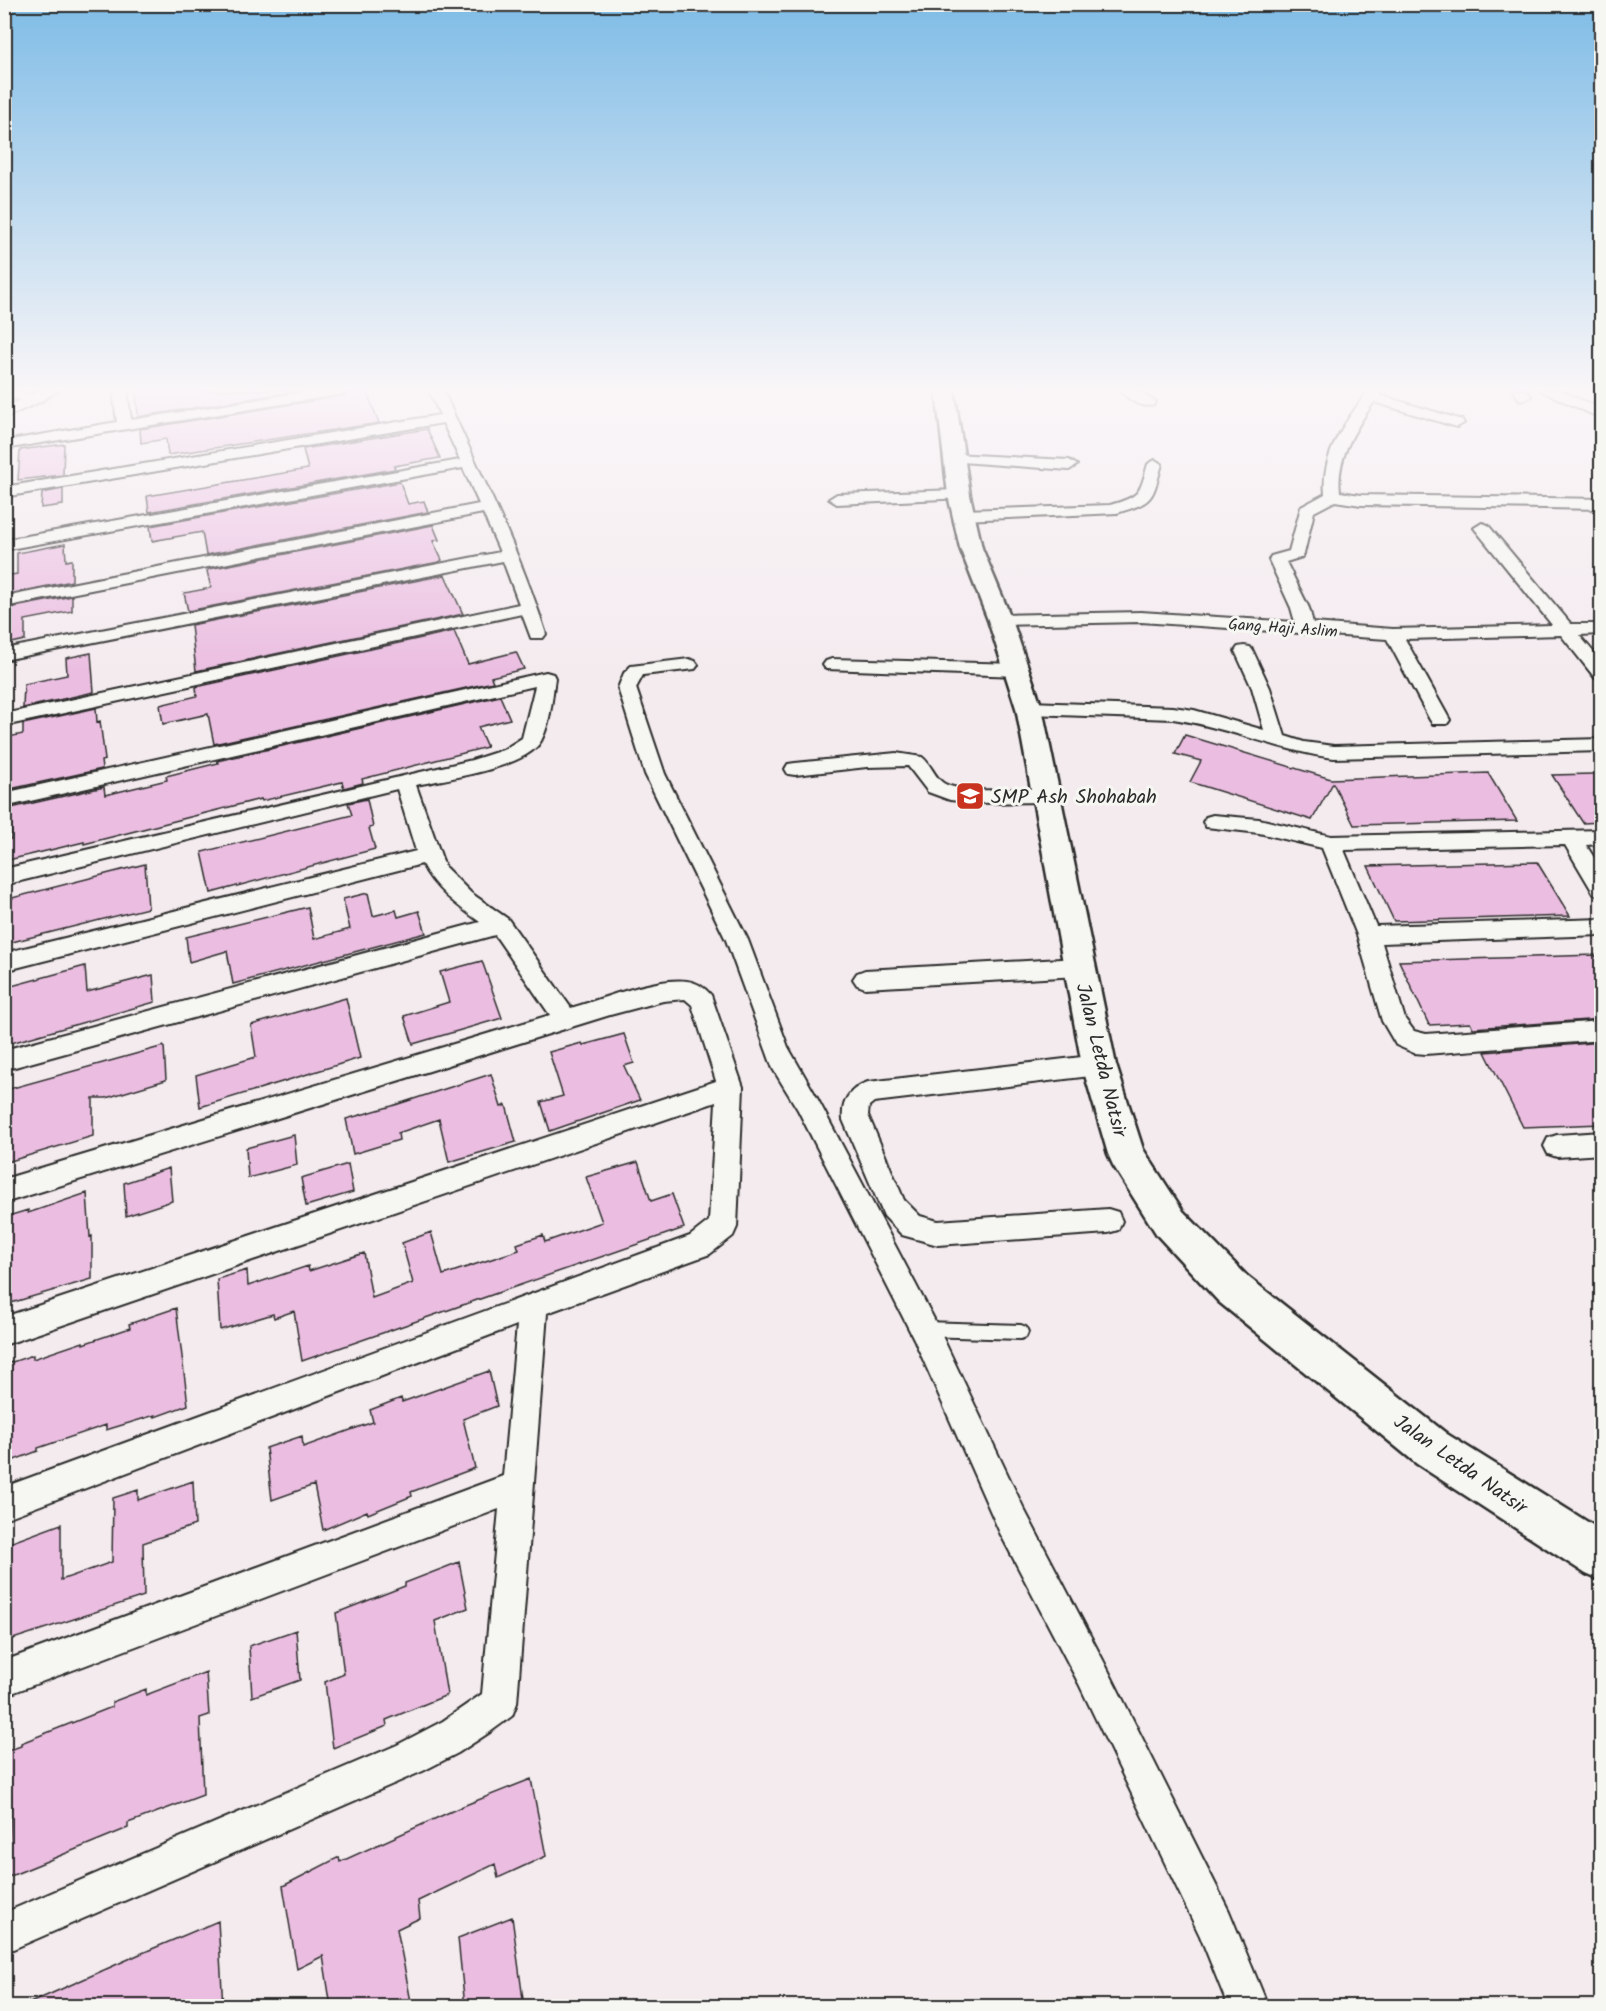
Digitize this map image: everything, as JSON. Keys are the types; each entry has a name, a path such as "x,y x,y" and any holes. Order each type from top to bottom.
{"main road":[{"name":"Jalan Letda Natsir","path":"957,484 970,548 1000,620 1029,708 1099,1065 1126,1154 1170,1223 1233,1289 1432,1449 1602,1558"}],"street":[{"path":"4,492 53,484"},
{"path":"4,545 351,484"},
{"path":"479,484 509,555 537,634"},
{"path":"837,499 1111,510 1135,503 1146,495 1149,484"},
{"path":"1333,484 1333,496"},
{"path":"1305,628 1300,608 1277,560 1296,554 1307,510 1333,496 1361,500 1602,504"},
{"path":"4,602 490,507"},
{"path":"1482,528 1602,674"},
{"path":"4,655 509,555"},
{"path":"4,720 529,607"},
{"name":"Gang Haji Aslim","path":"1000,620 1066,616 1141,617 1393,634 1602,629"},
{"path":"1393,634 1440,720"},
{"path":"1244,651 1261,688 1277,741"},
{"path":"689,665 648,668 633,673 627,688 635,708 640,734 655,774 737,940 786,1069 807,1103 924,1329 1012,1521 1090,1672 1215,1926 1248,2007"},
{"path":"832,665 1018,670"},
{"path":"4,800 546,678 530,743 518,752 495,760 4,877"},
{"path":"1029,708 1173,713 1194,716 1303,748 1354,752 1602,745"},
{"path":"795,769 891,759 912,760 920,764 934,788 950,794 1045,795"},
{"path":"405,781 436,871 463,899 500,925 566,1019"},
{"path":"1213,822 1259,826 1331,843 1602,837"},
{"path":"1571,838 1602,889"},
{"path":"1331,843 1368,935 1394,1021 1403,1035 1414,1043 1426,1044 1602,1030"},
{"path":"4,962 429,855"},
{"path":"4,1060 500,925"},
{"path":"1368,935 1602,927"},
{"path":"865,978 1078,967"},
{"path":"4,1191 566,1019 669,990 688,990 703,1001 730,1087 723,1227 700,1245 4,1503"},
{"path":"1099,1065 868,1092 859,1098 854,1106 856,1120 894,1208 912,1226 938,1233 1108,1221"},
{"path":"4,1331 730,1087"},
{"path":"1557,1146 1602,1143"},
{"path":"4,1933 410,1758 447,1740 478,1721 499,1703 533,1305"},
{"path":"4,1679 518,1486"}],"lane":[{"path":"924,1329 1021,1332"}],"building":[{"path":"219,484 310,484 149,512 147,496"},
{"path":"390,484 401,484 408,504 424,501 428,512 206,555 202,532 152,541 150,526"},
{"path":"63,489 63,505 41,508 42,493"},
{"path":"433,525 439,540 433,541 442,560 439,562 188,611 184,593 211,588 207,571 209,569"},
{"path":"65,544 66,561 72,560 72,581 4,595 4,576 17,574 17,553"},
{"path":"445,575 463,614 196,671 191,625"},
{"path":"72,596 72,611 25,620 25,640 7,644 4,609"},
{"path":"454,631 468,664 516,652 524,669 491,677 493,682 214,744 208,714 163,724 160,705 197,696 196,687"},
{"path":"91,653 94,692 23,708 24,684 67,675 66,658"},
{"path":"500,696 510,719 478,727 487,747 362,779 363,783 344,788 342,782 262,801 261,799 84,844 84,842 4,861 4,840 11,839 11,808 104,787 105,795 167,780 166,776 218,763 217,761"},
{"path":"96,708 105,760 101,761 102,769 10,789 10,780 4,782 4,738 23,734 23,724"},
{"path":"1185,735 1331,779 1488,773 1517,821 1354,825 1333,783 1312,820 1190,782 1201,761 1175,754"},
{"path":"1602,774 1602,822 1583,823 1552,775"},
{"path":"367,799 373,827 369,828 375,849 211,893 202,852 352,815 348,803"},
{"path":"1537,862 1570,916 1394,921 1368,866"},
{"path":"145,864 148,908 4,944 4,900"},
{"path":"368,893 373,916 396,910 398,917 419,911 426,933 233,984 227,951 189,962 186,937 308,907 314,939 350,929 343,899"},
{"path":"1595,955 1602,966 1602,1019 1473,1028 1470,1023 1429,1025 1399,961"},
{"path":"482,961 502,1018 413,1044 404,1016 449,1002 440,972"},
{"path":"85,966 87,992 153,975 155,1002 4,1045 4,988"},
{"path":"346,998 360,1058 200,1107 196,1075 256,1057 251,1025"},
{"path":"624,1034 634,1063 624,1066 640,1100 550,1131 541,1102 563,1096 549,1052"},
{"path":"1602,1042 1602,1124 1523,1127 1485,1052"},
{"path":"164,1046 166,1080 106,1098 93,1098 93,1136 4,1163 9,1089"},
{"path":"491,1074 501,1107 506,1105 516,1142 449,1162 439,1119 398,1133 399,1140 353,1154 346,1119"},
{"path":"294,1135 297,1165 248,1178 246,1148"},
{"path":"638,1162 651,1201 672,1194 684,1228 302,1361 294,1311 274,1318 273,1314 220,1330 217,1279 247,1270 248,1286 308,1266 309,1271 364,1253 372,1298 413,1283 402,1243 431,1232 443,1275 519,1250 517,1244 543,1235 545,1242 602,1222 586,1177"},
{"path":"348,1164 353,1192 306,1206 301,1178"},
{"path":"169,1168 172,1201 126,1216 124,1183"},
{"path":"87,1193 90,1237 92,1236 92,1279 4,1305 4,1261 7,1260 8,1216 28,1210 28,1213"},
{"path":"176,1308 188,1405 155,1417 155,1415 106,1430 106,1425 38,1448 38,1451 4,1464 9,1363 33,1355 33,1359 83,1342 83,1344 130,1328 129,1324"},
{"path":"489,1371 497,1406 463,1419 475,1468 411,1492 412,1496 368,1514 367,1511 323,1530 314,1485 272,1500 266,1448 302,1436 303,1447 373,1422 370,1410 401,1398 402,1402"},
{"path":"193,1481 195,1525 143,1543 144,1596 4,1642 4,1545 61,1524 61,1580 112,1562 113,1498 138,1490 138,1500"},
{"path":"459,1562 468,1608 435,1621 447,1695 386,1720 387,1726 333,1748 325,1682 344,1674 336,1613"},
{"path":"296,1630 300,1680 252,1697 249,1646"},
{"path":"206,1672 209,1715 200,1718 203,1795 128,1823 128,1828 8,1877 11,1794 4,1797 4,1752 112,1707 112,1702 146,1689 146,1695"},
{"path":"531,1779 546,1856 498,1878 495,1864 418,1901 420,1918 397,1929 412,2007 331,2007 323,1956 297,1969 283,1886 339,1857 340,1862 463,1806"},
{"path":"512,1917 524,2007 465,2007 458,1938"},
{"path":"218,1921 223,2007 21,2007 140,1954"}],"place":[{"name":"SMP Ash Shohabah","path":"970,796"}]}
